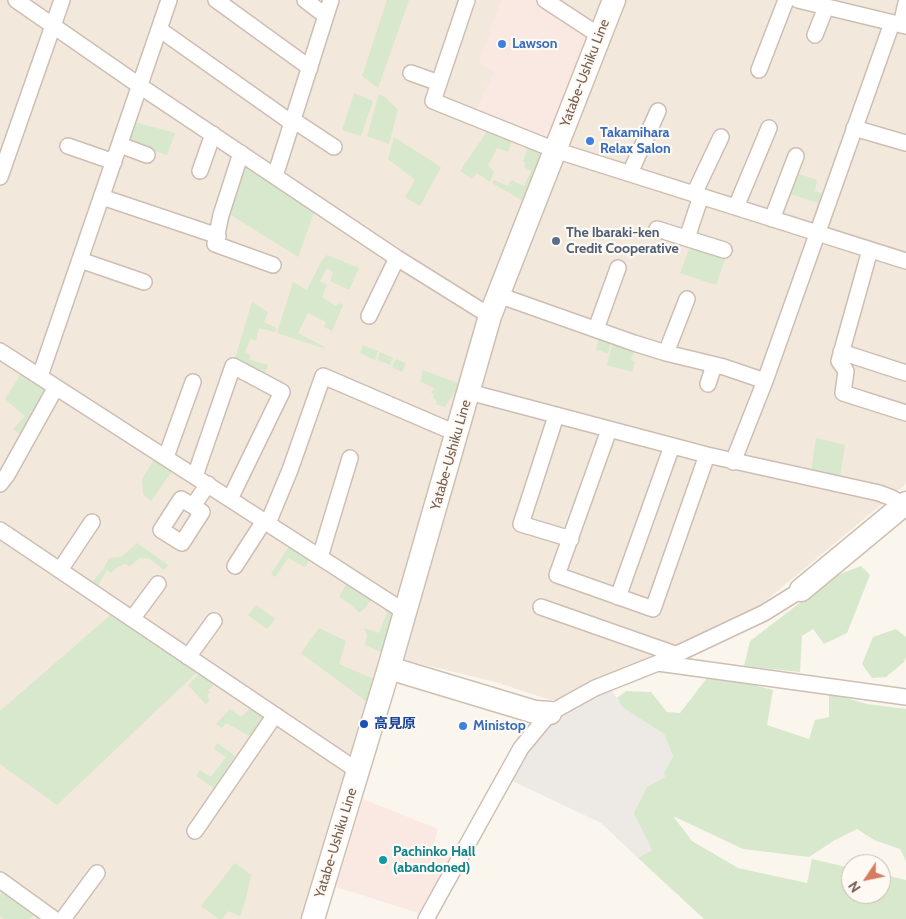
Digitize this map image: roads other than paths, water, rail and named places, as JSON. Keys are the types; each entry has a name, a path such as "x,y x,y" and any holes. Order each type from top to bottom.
{"main road":[{"name":"Yatabe-Ushiku Line","path":"313,919 458,434 490,316 614,0"},
{"path":"801,590 905,504"},
{"path":"389,668 535,712 550,713"}],"street":[{"path":"16,0 140,86 397,258 490,316"},
{"path":"0,177 62,0"},
{"path":"40,376 169,0"},
{"path":"216,0 310,68"},
{"path":"306,0 326,16"},
{"path":"275,176 331,0"},
{"path":"467,0 433,101 555,150 906,261"},
{"path":"545,0 600,36"},
{"path":"759,70 786,0"},
{"path":"798,0 830,5 900,24"},
{"path":"733,462 765,381 854,128 900,24 906,3"},
{"path":"815,35 830,5"},
{"path":"159,29 293,122 334,147"},
{"path":"411,73 439,83"},
{"path":"630,174 658,111"},
{"path":"736,207 769,128"},
{"path":"854,128 906,144"},
{"path":"200,171 213,134"},
{"path":"687,238 697,195 721,137"},
{"path":"120,145 147,155"},
{"path":"68,146 114,162"},
{"path":"241,153 221,215 215,244 273,265"},
{"path":"772,219 796,156"},
{"path":"102,197 218,236"},
{"path":"657,229 724,250"},
{"path":"870,250 838,361 846,371 843,393 906,413"},
{"path":"369,316 397,258"},
{"path":"80,260 144,282"},
{"path":"596,329 618,268"},
{"path":"498,295 666,353 714,365 765,381"},
{"path":"666,353 687,299"},
{"path":"0,351 405,612"},
{"path":"841,352 906,373"},
{"path":"708,384 714,365"},
{"path":"193,506 233,366 282,392 230,498"},
{"path":"235,566 266,522 290,470 323,376 458,434"},
{"path":"166,457 193,382"},
{"path":"0,484 7,475 56,387"},
{"path":"469,392 733,462 879,494 905,504"},
{"path":"556,416 521,524 571,539"},
{"path":"609,430 557,575 653,609 707,455"},
{"path":"618,597 672,446"},
{"path":"320,557 350,458"},
{"path":"60,570 92,522"},
{"path":"0,530 358,771"},
{"path":"132,620 158,584"},
{"path":"426,919 521,748 550,713 595,688 658,663 764,613 801,590"},
{"path":"540,607 675,654"},
{"path":"188,657 214,620"},
{"path":"658,663 906,697"},
{"path":"196,831 274,715"},
{"path":"63,919 98,873"},
{"path":"0,880 54,919"}],"place":[{"name":"Lawson","path":"502,44"},
{"name":"Takamihara Relax Salon","path":"590,141"},
{"name":"The Ibaraki-ken Credit Cooperative","path":"556,241"},
{"name":"高見原","path":"364,724"},
{"name":"Ministop","path":"463,726"},
{"name":"Pachinko Hall (abandoned)","path":"383,860"}]}
